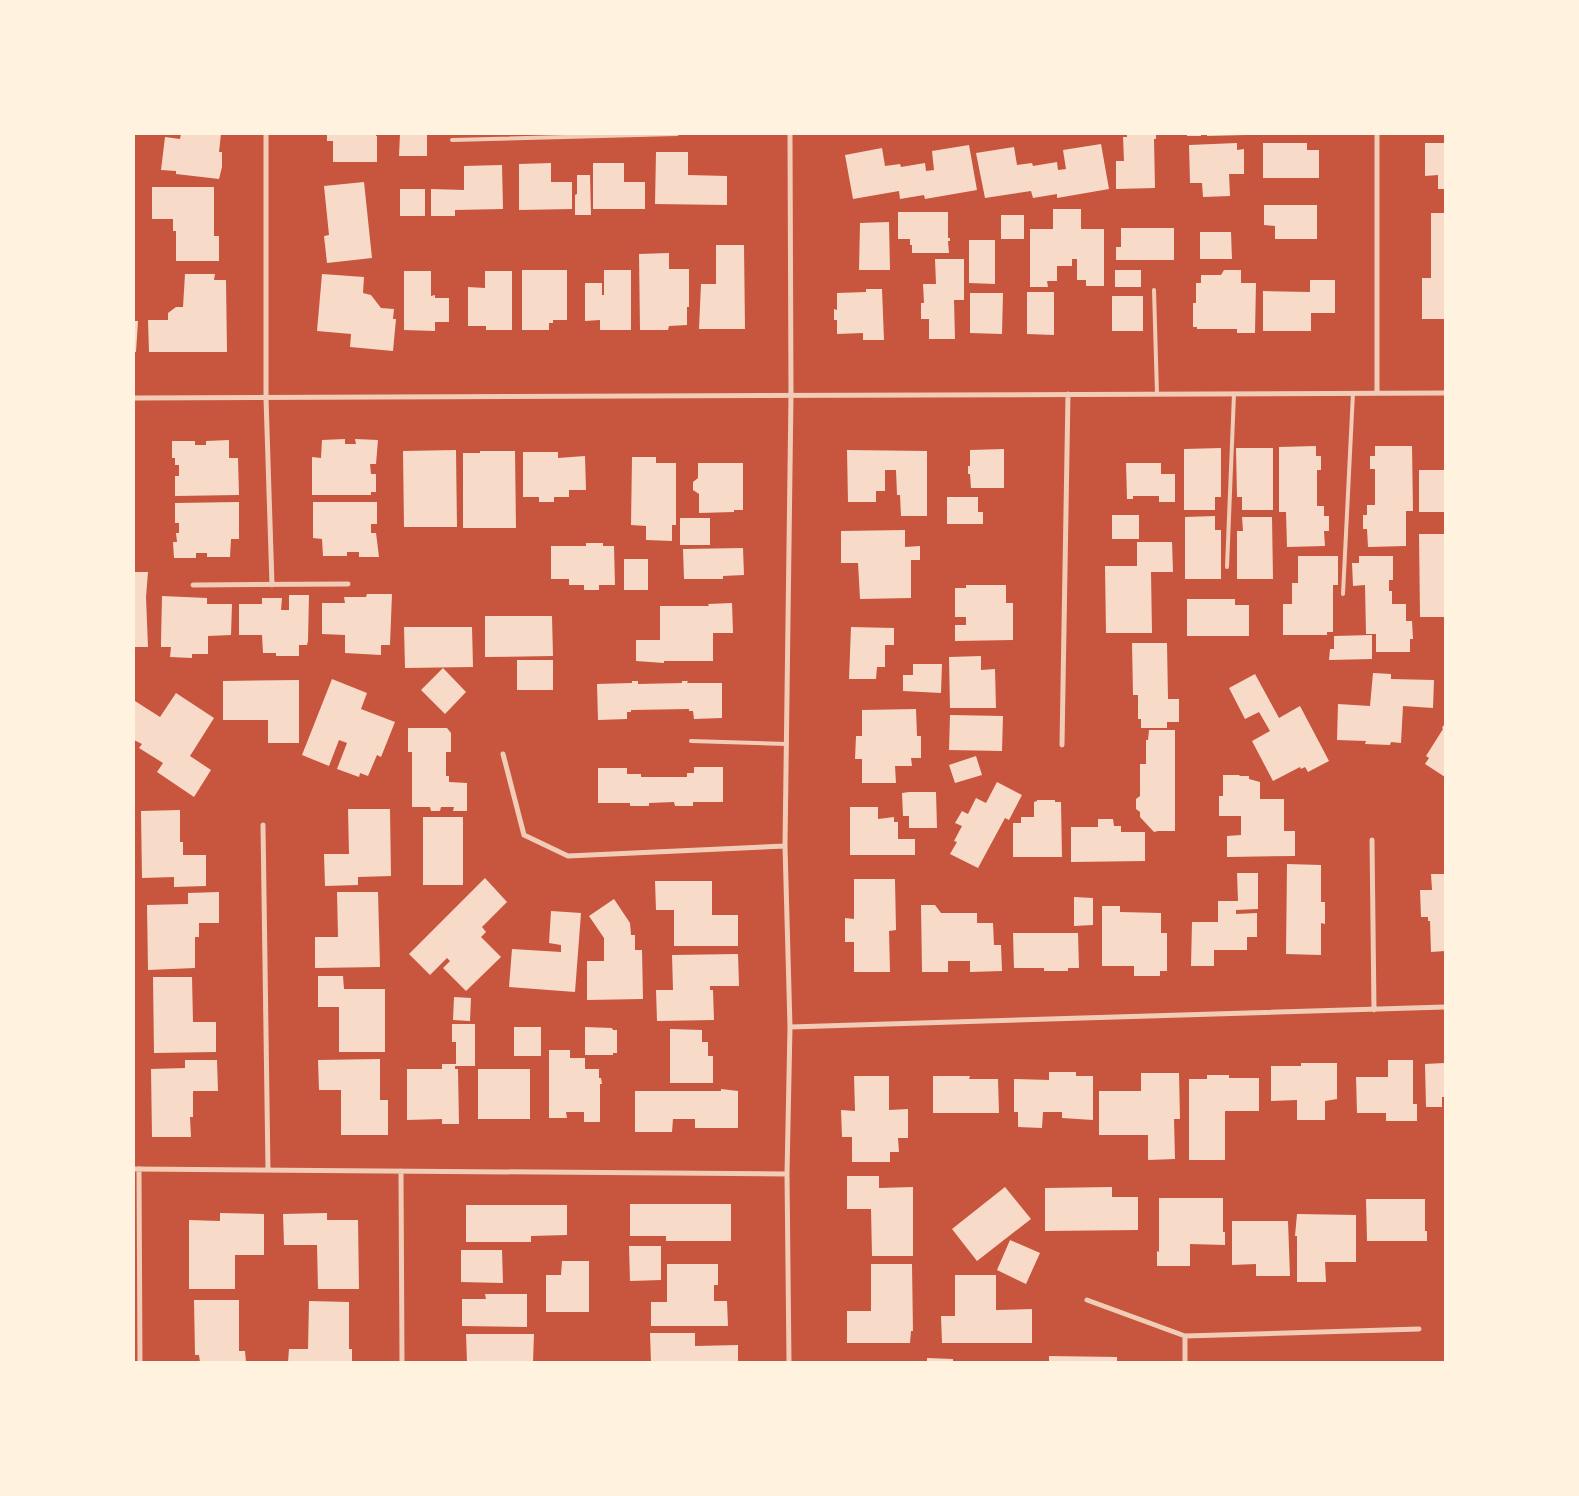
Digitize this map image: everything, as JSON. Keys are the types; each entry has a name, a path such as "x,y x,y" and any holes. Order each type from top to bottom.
{"street":[{"path":"266,134 266,398 272,585"},
{"path":"789,1362 787,1174 790,1027 786,846 791,395 790,134"},
{"path":"1377,134 1377,393"},
{"path":"134,398 1445,393"},
{"path":"1062,745 1068,394"},
{"path":"193,585 348,584"},
{"path":"503,754 524,835 568,856 786,846"},
{"path":"263,825 268,1170"},
{"path":"1372,840 1374,1010"},
{"path":"790,1027 1445,1007"},
{"path":"140,1362 136,1168 787,1174"},
{"path":"401,1171 402,1362"},
{"path":"1087,1300 1185,1336 1419,1328"},
{"path":"1185,1336 1185,1362"}],"lane":[{"path":"452,140 677,134"},
{"path":"1154,290 1157,394"},
{"path":"1343,594 1353,393"},
{"path":"1227,567 1234,394"},
{"path":"691,742 787,744"}],"building":[{"path":"181,134 221,134 219,152 222,152 222,167 219,179 176,174 176,171 161,170 165,137 180,139"},
{"path":"327,134 376,134 377,162 333,162 333,141 327,141"},
{"path":"400,134 427,134 427,156 399,156"},
{"path":"1127,134 1156,134 1156,139 1154,139 1155,188 1116,189 1116,161 1124,161 1123,137 1127,137"},
{"path":"1187,134 1201,134 1201,136 1187,136"},
{"path":"1207,134 1246,134 1246,135 1207,136"},
{"path":"1237,143 1237,150 1244,149 1244,174 1229,174 1230,196 1203,197 1202,183 1190,183 1189,145"},
{"path":"1263,143 1307,143 1307,150 1319,150 1319,178 1263,178"},
{"path":"1425,143 1445,143 1445,189 1438,189 1438,175 1425,176"},
{"path":"1101,144 1109,189 1057,198 1057,194 1033,198 1031,191 985,198 976,153 1014,147 1017,165 1032,163 1033,166 1057,162 1058,170 1066,169 1063,150"},
{"path":"969,145 977,190 925,199 924,195 900,199 899,191 853,199 845,155 882,148 885,166 900,164 901,167 925,163 926,171 934,170 932,151"},
{"path":"656,152 688,152 688,175 727,176 727,205 655,204"},
{"path":"551,163 551,182 572,182 572,209 519,210 519,164"},
{"path":"593,163 624,163 624,182 645,182 645,209 593,209"},
{"path":"502,165 503,209 455,210 455,216 431,216 431,189 464,190 464,166"},
{"path":"577,175 590,175 591,215 575,215"},
{"path":"364,182 372,258 327,263 324,236 329,235 324,186"},
{"path":"152,187 214,187 214,236 219,236 219,261 176,261 176,231 173,231 173,219 152,219"},
{"path":"400,189 425,189 425,216 400,216"},
{"path":"1264,205 1317,205 1317,239 1275,239 1275,226 1264,225"},
{"path":"1053,209 1081,209 1081,229 1104,229 1104,286 1086,286 1086,280 1077,280 1077,259 1072,259 1072,266 1057,266 1057,281 1047,281 1048,287 1030,287 1030,229 1053,229"},
{"path":"898,212 948,212 949,253 912,253 910,239 898,239"},
{"path":"1431,213 1445,213 1445,319 1422,319 1422,278 1431,278"},
{"path":"1001,215 1024,215 1024,239 1001,239"},
{"path":"889,222 890,270 859,270 860,223"},
{"path":"1121,228 1174,228 1174,260 1116,260 1116,247 1121,247"},
{"path":"1200,232 1231,232 1232,259 1200,259"},
{"path":"969,240 995,240 995,284 969,283"},
{"path":"716,245 744,245 745,329 699,329 701,284 716,284"},
{"path":"669,253 669,269 689,269 687,325 669,326 668,330 640,330 639,254"},
{"path":"935,259 964,259 964,300 954,300 955,339 929,339 929,319 921,319 921,303 924,303 923,284 936,284"},
{"path":"522,270 567,270 567,320 553,320 553,323 549,323 549,330 522,330"},
{"path":"604,270 631,270 631,330 600,330 600,320 585,321 585,283 602,283 602,295 604,295"},
{"path":"1115,270 1141,270 1141,287 1115,287"},
{"path":"1224,270 1241,270 1241,283 1256,283 1255,333 1237,333 1237,329 1197,329 1197,327 1193,327 1193,303 1196,303 1196,283 1201,283 1201,275 1221,275"},
{"path":"404,271 431,271 431,296 435,295 435,298 449,298 449,322 435,322 435,331 404,330"},
{"path":"485,271 512,271 512,330 486,330 486,326 468,326 468,287 485,288"},
{"path":"185,274 215,274 214,280 226,280 227,352 149,352 148,320 168,320 168,313 176,307 183,307"},
{"path":"322,274 364,277 363,293 371,295 381,308 394,309 393,319 396,319 393,351 350,347 351,334 317,331"},
{"path":"1310,280 1335,280 1335,313 1311,313 1311,331 1263,331 1263,291 1310,292"},
{"path":"866,289 882,289 884,340 863,340 863,333 837,334 837,320 834,320 834,309 837,310 837,293 866,292"},
{"path":"1027,292 1054,292 1054,335 1027,334"},
{"path":"970,293 1003,293 1002,334 970,333"},
{"path":"1112,296 1143,296 1143,331 1112,331"},
{"path":"134,321 138,321 136,352 134,352"},
{"path":"345,439 345,444 356,444 355,439 378,440 376,464 370,464 371,474 376,474 376,492 371,492 371,495 312,495 312,457 321,458 322,440"},
{"path":"229,440 229,458 238,458 239,495 175,496 175,476 179,476 179,465 175,465 175,458 172,458 172,441 195,441 195,445 206,445 206,441"},
{"path":"1316,446 1316,456 1321,456 1321,470 1317,470 1317,506 1324,506 1324,516 1329,516 1329,531 1324,531 1325,546 1287,547 1286,512 1279,512 1279,447"},
{"path":"1375,446 1412,446 1413,511 1406,511 1406,546 1368,547 1367,529 1363,529 1363,515 1367,515 1367,505 1375,505 1375,469 1370,469 1370,456 1375,456"},
{"path":"1221,448 1221,497 1215,497 1215,510 1184,510 1184,449"},
{"path":"1236,448 1273,448 1273,510 1242,510 1242,497 1237,497"},
{"path":"1004,449 1004,488 971,488 970,474 968,474 970,450"},
{"path":"456,450 457,527 404,527 403,451"},
{"path":"847,450 927,451 927,516 901,516 900,495 897,495 896,470 885,470 885,491 876,491 876,502 848,502"},
{"path":"480,451 515,451 516,528 463,528 463,453 480,453"},
{"path":"523,452 558,452 558,458 585,456 586,490 569,490 569,497 554,497 554,502 539,502 539,497 523,497"},
{"path":"632,457 656,457 656,463 676,463 676,525 672,525 672,541 646,540 646,526 631,525"},
{"path":"698,463 743,463 743,510 699,513 699,494 693,490 693,482 698,478"},
{"path":"1126,463 1161,463 1161,474 1175,474 1175,502 1159,502 1159,496 1133,496 1133,499 1127,499"},
{"path":"1419,470 1445,470 1445,512 1419,512"},
{"path":"947,497 978,497 978,512 983,512 983,524 947,524"},
{"path":"239,502 239,539 231,539 230,557 207,557 207,553 196,553 196,558 174,558 173,542 177,542 176,533 179,533 179,523 175,523 175,503"},
{"path":"313,502 377,502 377,524 371,524 371,533 376,533 379,557 359,557 359,552 347,552 347,556 323,556 322,539 313,538"},
{"path":"1112,515 1139,515 1139,539 1112,539"},
{"path":"1215,516 1215,530 1221,530 1221,579 1185,579 1185,517"},
{"path":"1242,517 1272,517 1273,579 1237,579 1237,531 1243,531"},
{"path":"680,518 710,518 710,545 680,545"},
{"path":"905,530 905,547 920,546 920,560 911,560 911,598 860,599 858,563 841,563 841,531"},
{"path":"1419,534 1445,534 1445,617 1420,617"},
{"path":"1137,542 1172,542 1173,572 1151,572 1152,633 1106,633 1105,566 1137,566"},
{"path":"586,543 603,543 603,546 614,546 615,585 599,585 599,590 584,590 584,585 569,585 569,579 551,579 551,546 586,546"},
{"path":"743,548 744,575 723,576 723,579 684,579 683,549"},
{"path":"1298,556 1338,556 1338,585 1333,585 1333,632 1327,632 1327,635 1283,635 1283,604 1292,604 1292,583 1298,583"},
{"path":"1359,556 1393,556 1393,580 1389,580 1389,591 1392,591 1392,604 1406,604 1406,621 1412,621 1413,639 1410,639 1410,652 1376,652 1376,634 1366,634 1365,585 1353,586 1352,563 1359,563"},
{"path":"624,559 648,559 648,590 624,590"},
{"path":"134,572 148,572 146,597 148,647 134,647"},
{"path":"966,585 1006,585 1006,603 1013,603 1013,640 955,641 955,625 966,625 966,617 955,617 955,588 966,588"},
{"path":"367,594 392,594 390,645 381,645 381,655 345,653 345,635 322,634 322,603 345,603 344,597 366,597"},
{"path":"289,595 309,595 308,641 307,645 299,645 299,656 276,656 276,653 263,653 262,635 239,635 239,604 262,604 262,598 282,598 281,610 289,610"},
{"path":"162,596 207,598 207,604 232,604 231,635 208,636 208,654 192,654 192,658 170,657 171,647 161,647"},
{"path":"1187,599 1235,599 1235,605 1249,605 1249,636 1187,636"},
{"path":"732,603 733,633 713,633 713,661 664,661 664,663 636,661 636,640 660,640 660,606 709,606 708,604"},
{"path":"485,616 552,616 553,656 485,657"},
{"path":"404,627 472,627 473,667 405,668"},
{"path":"851,627 894,628 894,645 885,645 885,667 877,667 876,679 849,679"},
{"path":"1372,635 1372,659 1329,660 1330,649 1334,649 1334,636"},
{"path":"1132,643 1167,643 1168,699 1179,699 1179,722 1167,722 1167,728 1141,728 1141,719 1138,719 1138,695 1133,695"},
{"path":"981,656 981,670 995,669 996,708 950,708 949,657"},
{"path":"517,660 553,660 553,690 517,690"},
{"path":"913,664 942,664 941,693 903,691 903,675 913,675"},
{"path":"443,668 466,692 445,714 421,690"},
{"path":"1373,673 1391,674 1391,679 1434,680 1433,708 1403,706 1401,743 1391,742 1390,745 1365,744 1366,741 1337,740 1338,704 1370,706"},
{"path":"1255,674 1279,718 1300,706 1329,761 1308,772 1305,767 1301,769 1300,767 1273,781 1252,741 1270,731 1259,712 1245,719 1229,688"},
{"path":"332,679 367,693 361,709 395,722 381,757 377,755 368,776 360,773 359,777 337,769 347,743 339,740 329,766 302,755"},
{"path":"299,680 299,743 268,743 268,720 223,720 223,681"},
{"path":"632,681 638,681 638,684 682,683 682,681 688,681 687,683 722,683 722,718 694,719 693,711 689,711 689,709 631,710 631,712 627,712 627,719 598,720 597,684 632,683"},
{"path":"176,693 214,718 190,756 211,770 194,797 157,772 163,763 139,748 142,744 134,740 135,701 160,717"},
{"path":"916,709 917,736 921,736 921,758 911,758 912,766 895,766 896,783 862,783 862,759 855,759 856,736 862,736 862,710"},
{"path":"950,715 1003,716 1002,751 949,750"},
{"path":"1445,723 1445,777 1425,764 1429,758 1426,756"},
{"path":"408,728 447,728 451,733 451,752 446,752 446,776 449,776 449,782 467,783 467,811 453,811 454,807 441,807 440,811 431,811 430,807 412,807 412,752 408,752"},
{"path":"1149,730 1175,730 1175,831 1154,832 1140,817 1140,812 1136,809 1136,799 1140,796 1140,764 1146,764 1146,740 1148,740"},
{"path":"976,756 982,775 955,783 949,765"},
{"path":"694,767 723,767 723,802 693,802 693,806 675,806 674,802 649,803 649,806 630,806 630,803 598,803 598,768 627,768 627,774 641,774 641,777 687,777 687,773 694,773"},
{"path":"1223,775 1249,776 1249,779 1260,782 1260,799 1284,799 1284,831 1295,831 1295,856 1227,857 1227,836 1241,835 1241,816 1219,816 1219,796 1223,796"},
{"path":"997,782 1022,795 1009,820 1005,818 978,868 950,854 957,842 954,841 962,826 955,823 962,811 968,814 976,798 986,803"},
{"path":"936,792 937,828 909,828 909,816 903,816 902,793"},
{"path":"1037,800 1061,802 1062,857 1013,857 1013,823 1021,823 1021,817 1034,817 1034,802"},
{"path":"850,807 878,807 878,819 894,817 894,822 898,822 898,839 915,839 915,855 850,855"},
{"path":"348,809 390,809 391,876 358,877 358,885 325,886 324,854 349,854"},
{"path":"180,810 180,842 183,842 183,855 206,855 206,886 174,887 174,877 142,878 141,811"},
{"path":"423,817 463,817 463,885 423,885"},
{"path":"1098,819 1113,819 1114,826 1121,826 1121,832 1145,832 1145,861 1071,862 1071,827 1098,827"},
{"path":"1287,864 1321,865 1321,902 1325,902 1325,924 1321,923 1321,955 1286,954"},
{"path":"1237,873 1258,873 1258,909 1236,910 1236,914 1257,913 1257,937 1247,937 1247,950 1214,950 1214,966 1191,966 1192,922 1218,922 1218,901 1238,901"},
{"path":"1431,874 1445,874 1445,951 1431,952 1430,921 1428,921 1428,917 1421,917 1420,890 1432,890"},
{"path":"485,878 507,902 482,927 486,932 481,937 501,957 466,991 443,968 450,961 447,958 430,975 409,954"},
{"path":"854,879 895,879 896,930 889,931 890,972 854,972 854,942 845,942 845,918 854,919"},
{"path":"655,881 712,881 712,915 738,915 738,946 674,946 674,910 656,910"},
{"path":"219,892 219,923 199,923 199,937 195,937 195,968 148,970 147,905 188,904 188,893"},
{"path":"337,892 378,892 380,967 315,968 315,937 338,937"},
{"path":"1074,897 1093,898 1093,925 1074,926"},
{"path":"614,899 630,923 631,935 635,935 635,950 642,950 643,999 587,1000 587,961 604,961 604,938 589,916"},
{"path":"921,905 935,905 941,913 977,913 977,923 993,923 994,945 1001,945 1002,971 970,972 970,961 948,961 948,972 922,972"},
{"path":"1102,906 1120,906 1120,912 1161,913 1161,933 1167,933 1167,971 1160,971 1160,976 1134,976 1134,966 1102,966"},
{"path":"551,911 581,913 575,992 509,987 512,949 561,952 561,945 549,943"},
{"path":"1013,933 1078,933 1079,968 1068,968 1068,971 1044,971 1044,968 1014,968"},
{"path":"738,954 739,986 710,986 710,990 713,990 714,1020 657,1021 656,990 673,990 672,955"},
{"path":"318,976 343,976 344,989 385,989 385,1052 339,1052 339,1007 318,1007"},
{"path":"153,977 192,977 193,1022 216,1022 216,1052 154,1053"},
{"path":"454,997 471,998 470,1021 453,1020"},
{"path":"452,1024 475,1024 475,1066 455,1066 455,1069 458,1069 459,1124 442,1124 442,1119 407,1120 407,1069 442,1069 442,1064 456,1064 456,1042 452,1042"},
{"path":"514,1027 541,1027 541,1056 514,1056"},
{"path":"585,1027 612,1028 617,1030 617,1053 613,1053 613,1055 585,1055"},
{"path":"670,1029 702,1030 702,1042 708,1042 708,1056 713,1056 713,1083 670,1083"},
{"path":"549,1050 570,1050 570,1058 585,1058 585,1069 599,1069 599,1078 601,1078 602,1084 600,1084 600,1122 584,1122 584,1112 566,1112 567,1118 549,1118"},
{"path":"380,1059 380,1100 388,1100 388,1135 341,1135 341,1090 319,1090 318,1060"},
{"path":"185,1060 217,1060 218,1091 193,1091 193,1117 190,1117 191,1137 152,1137 151,1069 185,1068"},
{"path":"1388,1060 1413,1060 1413,1104 1417,1104 1417,1121 1386,1121 1386,1113 1357,1113 1356,1077 1388,1077"},
{"path":"1301,1063 1337,1063 1337,1099 1325,1101 1325,1120 1297,1120 1297,1100 1271,1101 1271,1066 1301,1066"},
{"path":"1445,1063 1445,1097 1442,1097 1442,1107 1426,1107 1425,1064"},
{"path":"478,1069 530,1069 530,1119 478,1119"},
{"path":"1049,1072 1076,1072 1076,1076 1093,1076 1093,1120 1062,1118 1062,1112 1043,1112 1042,1128 1018,1127 1018,1112 1014,1112 1014,1079 1049,1080"},
{"path":"1141,1073 1179,1073 1180,1119 1174,1119 1175,1159 1148,1160 1148,1135 1099,1135 1099,1091 1141,1091"},
{"path":"1207,1075 1229,1075 1229,1078 1259,1078 1259,1111 1225,1111 1225,1160 1189,1160 1189,1079 1207,1079"},
{"path":"854,1076 889,1076 889,1110 908,1109 908,1138 898,1138 899,1152 890,1152 890,1162 852,1162 852,1137 842,1137 841,1110 855,1111"},
{"path":"933,1076 970,1076 969,1079 998,1079 999,1113 933,1113"},
{"path":"721,1089 738,1091 738,1128 695,1128 695,1119 673,1119 672,1132 635,1132 635,1091 721,1091"},
{"path":"847,1176 879,1176 879,1188 913,1187 913,1256 872,1256 871,1209 847,1209"},
{"path":"1005,1187 1031,1219 977,1261 952,1229"},
{"path":"1112,1187 1112,1197 1138,1197 1138,1230 1045,1231 1045,1188"},
{"path":"1159,1198 1223,1198 1225,1245 1190,1244 1190,1266 1157,1266 1157,1251 1159,1252"},
{"path":"1366,1199 1425,1199 1425,1231 1427,1231 1427,1241 1367,1241"},
{"path":"630,1204 731,1204 731,1241 666,1241 666,1236 630,1236"},
{"path":"466,1205 567,1205 567,1235 531,1236 531,1242 466,1242"},
{"path":"220,1213 264,1214 264,1255 235,1255 235,1289 189,1289 189,1220 220,1221"},
{"path":"327,1213 327,1220 358,1220 359,1289 318,1289 317,1245 284,1245 283,1214"},
{"path":"1297,1214 1356,1215 1356,1262 1325,1262 1326,1282 1297,1282 1297,1236 1295,1236"},
{"path":"1232,1221 1288,1221 1290,1276 1256,1276 1256,1264 1232,1265"},
{"path":"1010,1240 1040,1253 1026,1284 997,1270"},
{"path":"629,1246 661,1246 661,1280 630,1281"},
{"path":"461,1250 502,1250 503,1283 461,1282"},
{"path":"562,1261 589,1261 589,1312 546,1312 546,1275 561,1275"},
{"path":"667,1264 718,1264 718,1285 714,1285 714,1301 727,1301 728,1326 651,1326 651,1302 667,1302"},
{"path":"871,1264 912,1264 913,1331 911,1331 910,1343 847,1343 847,1311 871,1311"},
{"path":"955,1275 996,1275 996,1310 1032,1309 1032,1343 942,1343 941,1316 955,1316"},
{"path":"485,1294 527,1294 527,1327 462,1326 462,1299 486,1299"},
{"path":"194,1300 239,1300 239,1351 245,1351 246,1362 200,1362 199,1355 195,1355"},
{"path":"309,1301 349,1302 349,1349 352,1349 352,1362 288,1362 289,1349 308,1349"},
{"path":"650,1333 695,1333 695,1346 738,1345 738,1362 651,1362"},
{"path":"466,1334 534,1334 533,1362 467,1362"},
{"path":"1049,1356 1117,1357 1117,1362 1049,1362"},
{"path":"927,1358 953,1359 953,1362 927,1362"}]}
